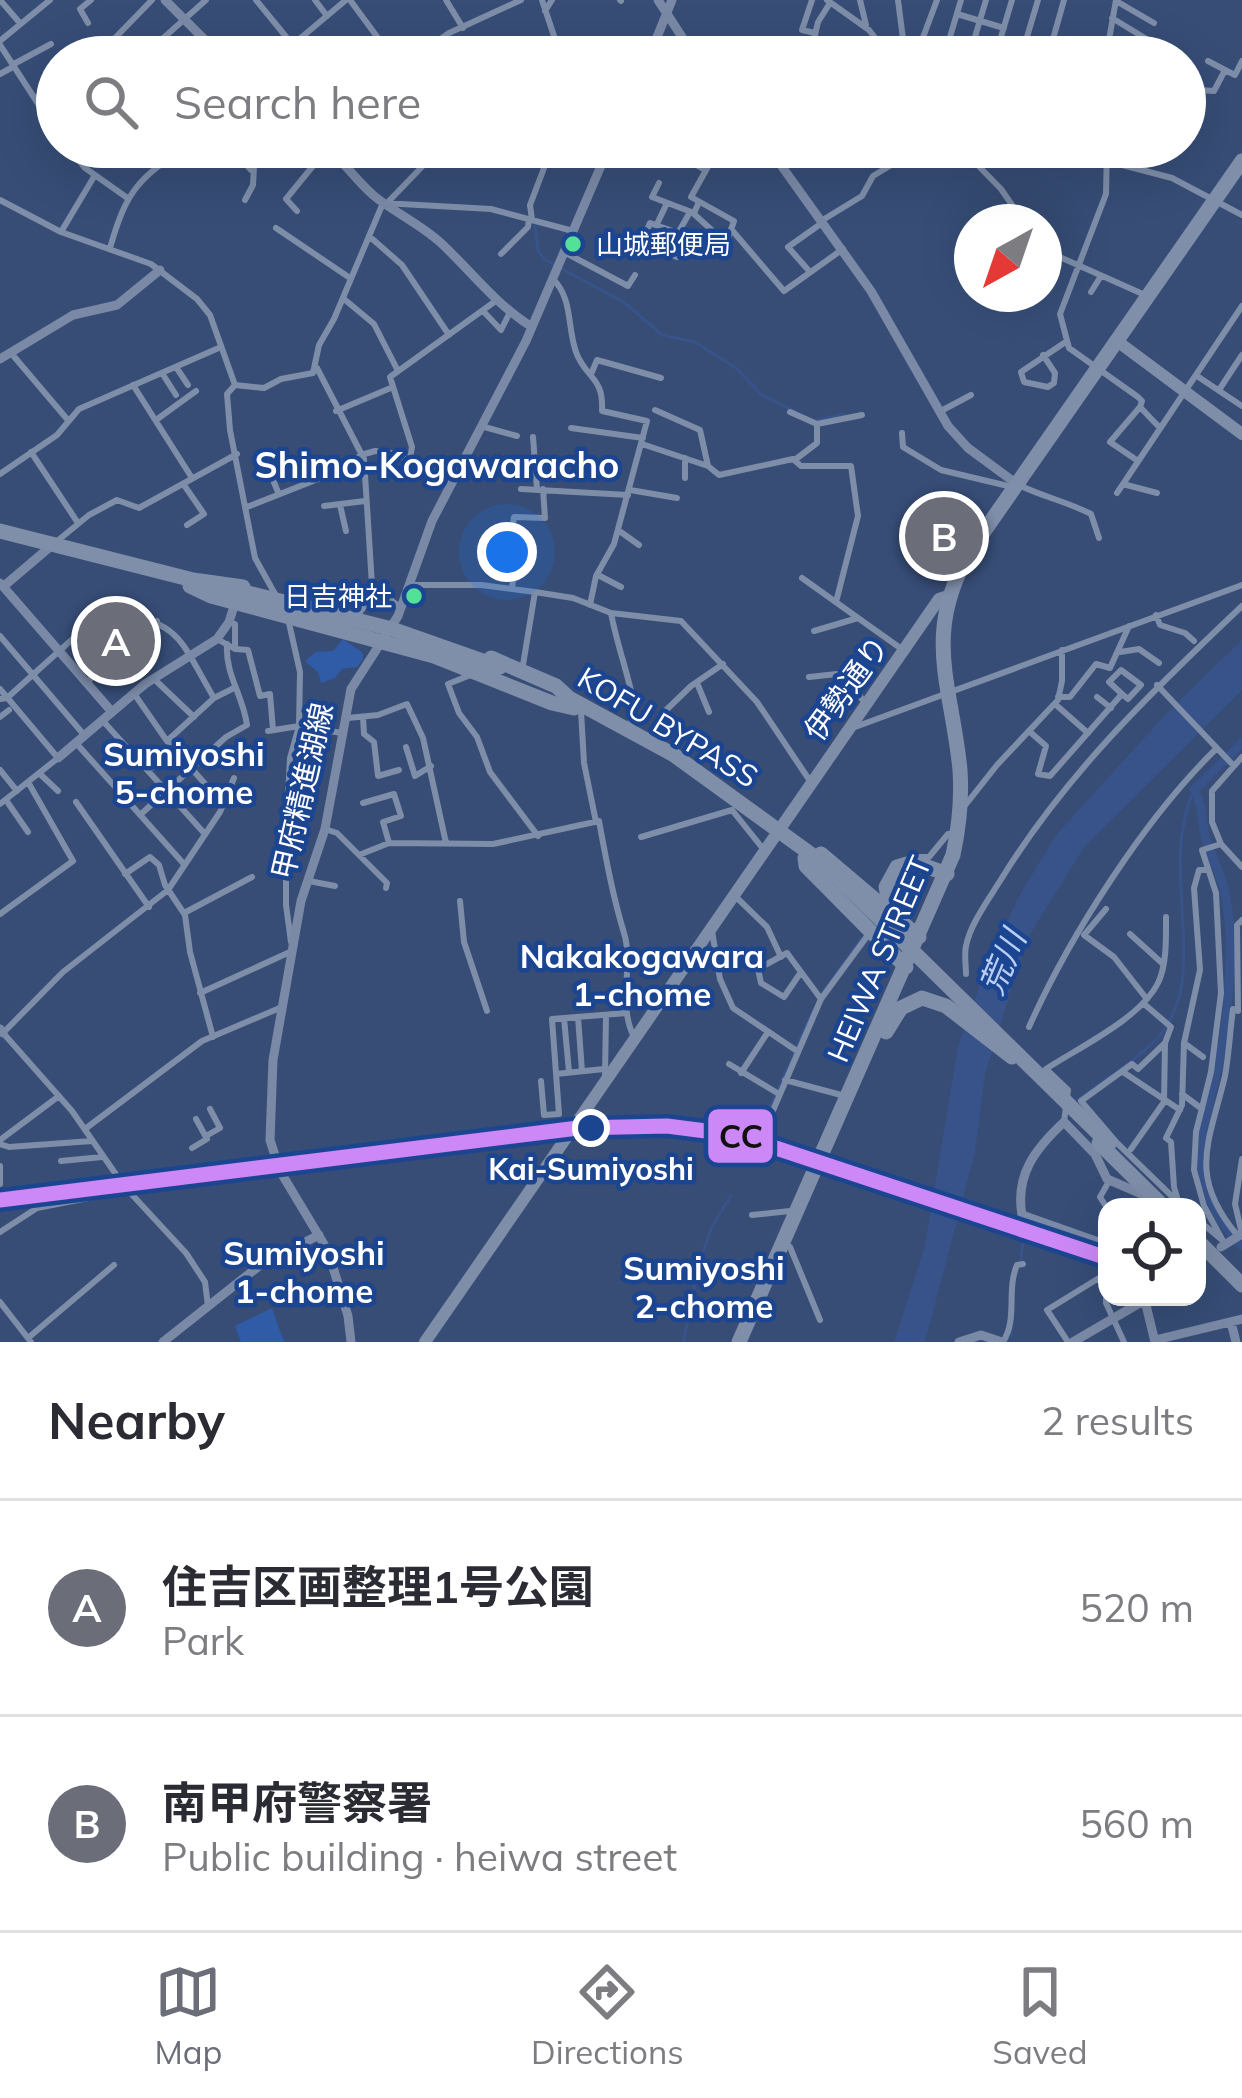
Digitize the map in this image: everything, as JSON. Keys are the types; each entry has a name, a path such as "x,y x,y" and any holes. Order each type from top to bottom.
{"highway":[{"name":"HEIWA STREET","path":"740,1342 947,874 960,810 959,767 941,650 951,596 971,550 1012,485 1242,161"},
{"name":"KOFU BYPASS","path":"0,536 233,596 392,629 499,670 632,730 780,831 957,991 1120,1163 1162,1198"},
{"path":"191,583 220,581 392,625 522,671 556,686 575,705"},
{"path":"233,596 475,671 552,703 575,705"},
{"name":"KOFU BYPASS","path":"575,705 780,831"},
{"path":"780,831 793,831 919,937"},
{"path":"947,874 914,862 897,867 886,887 904,930 956,984 957,991"},
{"path":"815,863 806,866 906,967"},
{"name":"KOFU BYPASS","path":"815,863 1162,1198"},
{"path":"877,1033 889,1030 896,1015 914,1000 934,1000 1019,1063"},
{"path":"1206,1240 1242,1275"},
{"path":"1206,1249 1242,1285"}],"main road":[{"path":"1117,341 1242,434"},
{"name":"伊勢通り","path":"427,1341 605,1074 780,831 810,781 942,596 951,596"}],"street":[{"path":"0,0 19,22"},
{"path":"36,103 0,43 50,0"},
{"path":"88,22 79,4 91,0"},
{"path":"114,36 152,0"},
{"path":"166,36 206,0"},
{"path":"256,0 283,36"},
{"path":"315,0 327,16"},
{"path":"301,36 348,0 376,36"},
{"path":"446,0 463,28"},
{"path":"450,36 521,0"},
{"path":"542,0 554,36"},
{"path":"545,11 552,0"},
{"path":"658,0 681,36"},
{"path":"658,36 672,0"},
{"path":"812,0 802,30 815,33"},
{"path":"860,0 869,30"},
{"path":"898,0 904,36"},
{"path":"924,36 937,0"},
{"path":"950,36 962,0"},
{"path":"975,36 986,0"},
{"path":"1002,36 1012,0"},
{"path":"1027,36 1038,0"},
{"path":"1054,36 1064,0"},
{"path":"1109,36 1116,0 1149,20 1138,32"},
{"path":"173,2 202,36"},
{"path":"814,36 829,2 874,36"},
{"path":"957,14 1004,28"},
{"path":"1112,18 1144,36"},
{"path":"0,74 36,53"},
{"path":"1208,61 1235,75 1242,61"},
{"path":"1206,90 1214,91 1225,70"},
{"path":"88,168 126,197"},
{"path":"110,248 126,197 154,168"},
{"path":"249,168 253,173"},
{"path":"245,200 254,168"},
{"path":"297,211 286,199 310,168"},
{"path":"348,168 439,241 497,300 532,327"},
{"path":"235,386 264,388 281,379 310,376 319,345 386,202 421,168"},
{"path":"501,254 528,226 544,168"},
{"name":"甲府精進湖線","path":"351,1342 349,1316 319,1235 280,1172 270,1140 271,1095 291,948 325,829 350,689 401,608 432,521 532,327 600,168"},
{"path":"702,168 705,170 691,197 734,221 722,256"},
{"path":"782,168 872,291 939,412 968,448 1012,485"},
{"path":"810,272 788,248 862,196 869,180 886,168"},
{"path":"980,168 1009,204"},
{"path":"1107,168 1106,194 1060,314 1070,348 1142,401 1110,442 1138,461"},
{"path":"1147,168 1242,215"},
{"path":"61,232 95,175"},
{"path":"659,183 652,197 692,212 726,243"},
{"path":"0,200 61,232 142,259 160,271 205,307 235,386"},
{"path":"386,202 491,209 573,232"},
{"path":"678,233 699,202"},
{"path":"657,224 667,203"},
{"path":"630,236 677,257 685,244 678,233 650,223 643,241"},
{"path":"276,228 350,278"},
{"path":"731,229 784,291 842,249"},
{"path":"368,236 401,265 449,335"},
{"path":"564,252 628,286 634,274"},
{"path":"1062,258 1147,296"},
{"path":"67,419 5,355 73,316 117,305 160,271"},
{"path":"1091,292 1101,276"},
{"path":"553,279 564,293 575,350 600,385 598,432"},
{"path":"342,298 374,324 398,371"},
{"path":"410,460 412,447 390,377 497,300"},
{"path":"1117,493 1242,306"},
{"path":"483,311 501,330 510,312"},
{"path":"1233,321 1242,327"},
{"path":"1043,355 1055,373 1054,382 1048,387 1024,382 1021,372 1043,355 1067,341"},
{"path":"0,474 57,435 79,409 221,347"},
{"path":"1219,390 1242,356"},
{"path":"592,371 598,360 661,378"},
{"path":"156,420 192,388 176,367"},
{"path":"316,368 361,455 375,591 358,615"},
{"path":"162,373 176,395"},
{"path":"1197,376 1242,405"},
{"path":"133,386 192,478"},
{"path":"235,386 226,398 255,559 274,594"},
{"path":"336,411 393,387"},
{"path":"939,412 971,395"},
{"path":"1139,407 1160,428"},
{"path":"655,410 700,430 708,466"},
{"path":"590,604 597,574 618,530 647,421 602,411"},
{"path":"790,412 817,424 862,415"},
{"path":"796,459 817,443 817,424"},
{"path":"481,426 517,436"},
{"path":"571,428 642,441 708,466 719,475 793,459 801,466 850,466 858,516 836,602"},
{"path":"902,433 903,447 934,468 1012,485 1091,514 1099,538"},
{"path":"512,589 515,561 509,554 514,517 545,518 533,437"},
{"path":"31,452 78,523"},
{"path":"246,507 350,466 361,455 391,453 453,479"},
{"path":"205,834 148,770 87,682 2,586 78,523 117,500 139,508 237,454"},
{"path":"685,458 685,478"},
{"path":"268,468 278,493"},
{"path":"183,484 204,514 187,525"},
{"path":"1123,484 1157,493"},
{"path":"521,489 677,498"},
{"path":"325,506 364,501"},
{"path":"340,504 346,531"},
{"path":"618,530 639,545"},
{"path":"597,574 621,587"},
{"path":"802,578 903,650"},
{"path":"410,585 535,592 611,613 681,621 777,728 810,781"},
{"path":"846,730 1242,585"},
{"path":"375,591 401,608"},
{"path":"522,671 535,592"},
{"path":"140,815 247,725 244,701 227,669 233,596"},
{"path":"966,974 965,947 1013,860 1094,752 1242,606"},
{"path":"4,698 107,608 158,620 170,629 214,698"},
{"path":"611,613 632,695 628,713 632,730"},
{"path":"1156,615 1160,625 1194,641"},
{"path":"200,993 291,948 286,833 290,758 299,726 300,672 287,616"},
{"path":"814,631 859,618"},
{"path":"87,682 158,620"},
{"path":"226,644 235,624 229,622"},
{"path":"86,626 114,659"},
{"path":"960,810 1057,700 1070,697 1096,664 1110,668 1129,626"},
{"path":"0,636 183,863"},
{"path":"28,832 3,802 153,678 226,644 248,650 260,696 270,694 270,730 299,726 341,734"},
{"path":"1120,652 1139,649 1159,663"},
{"path":"1061,650 1057,700 1088,733"},
{"path":"660,716 723,664"},
{"path":"1120,670 1142,685 1128,699 1123,694 1108,682 1120,670"},
{"path":"475,671 448,684 455,705 477,737 499,786 538,836"},
{"path":"809,677 846,673 866,704"},
{"path":"153,678 194,717"},
{"path":"697,683 710,712"},
{"path":"1157,685 1233,766"},
{"path":"148,770 214,698 235,688"},
{"path":"0,689 58,758"},
{"path":"134,694 170,745 223,804"},
{"path":"1029,730 1046,746 1038,774 1045,777 1123,694"},
{"path":"1097,697 1111,708"},
{"path":"344,718 364,718 407,704 430,766 446,843"},
{"path":"575,705 596,822"},
{"path":"0,717 9,710"},
{"path":"364,718 364,734 374,742 378,776 399,770"},
{"path":"406,747 415,776 430,766"},
{"path":"1028,1027 1054,969 1083,925 1170,799 1217,748"},
{"path":"1242,758 1212,791 1210,804 1218,846 1242,867"},
{"path":"0,770 16,791"},
{"path":"39,773 58,791"},
{"path":"208,1306 205,1282 187,1255 1,1032 66,969 168,890 223,804 234,778"},
{"path":"0,914 73,860 28,782"},
{"path":"363,803 394,794 401,816 382,822 389,843"},
{"path":"76,802 148,907"},
{"path":"640,837 732,810 764,850"},
{"path":"359,855 389,843 493,844 599,821 614,912 624,933 627,1013 634,1037"},
{"path":"325,829 337,833 387,883 386,888"},
{"path":"880,902 885,876 895,864 909,857 929,857 948,834 958,833"},
{"path":"1218,846 1202,850 1219,916 1231,1010 1226,1072 1206,1140 1205,1165 1214,1202 1231,1240"},
{"path":"125,874 153,858 184,914 213,1037"},
{"path":"1172,1198 1171,1142 1166,1138 1180,1110 1184,1039 1200,970 1194,888 1198,869 1207,870"},
{"path":"184,914 252,877"},
{"path":"308,880 334,886"},
{"path":"734,895 767,927 781,956"},
{"path":"460,901 464,942 487,1011"},
{"path":"1106,909 1084,935 1114,957 1144,1000 1203,1057"},
{"path":"1098,1242 1022,1216 1026,1168 1039,1146 1064,1122 1067,1090 1046,1069 1144,1000 1161,977 1166,917"},
{"path":"1231,1240 1204,1206 1194,1153 1240,980 1237,925 1242,920"},
{"path":"711,928 726,999 797,1052"},
{"path":"765,1129 821,999 870,932"},
{"path":"1130,934 1162,964"},
{"path":"801,972 784,998 761,982 758,969 787,953 821,999"},
{"path":"85,1129 127,1094 213,1037 283,1007"},
{"path":"606,1015 605,1074 569,1072 556,1077 542,1082 544,1115 559,1114 556,1077 551,1019 627,1013"},
{"path":"578,1017 582,1071"},
{"path":"564,1018 569,1072"},
{"path":"1131,1149 1164,1099 1168,1025"},
{"path":"741,1073 768,1032"},
{"path":"1164,1198 1081,1100 1132,1064 1138,1069 1165,1043"},
{"path":"1165,1060 1183,1073"},
{"path":"729,1064 779,1094"},
{"path":"1122,1071 1180,1110"},
{"path":"785,1080 848,1097"},
{"path":"1182,1094 1202,1109"},
{"path":"59,1096 0,1143 9,1147 92,1141"},
{"path":"192,1148 220,1128 210,1109"},
{"path":"196,1119 206,1136"},
{"path":"1152,1119 1169,1131"},
{"path":"1064,1122 1088,1145 1107,1179 1154,1198"},
{"path":"61,1161 102,1157"},
{"path":"1231,1240 1242,1159"},
{"path":"1100,1168 1118,1175 1120,1163"},
{"path":"0,1166 0,1184"},
{"path":"0,1232 37,1208 129,1190 280,1172"},
{"path":"1101,1198 1108,1183"},
{"path":"752,1215 790,1211 796,1216"},
{"path":"163,1342 259,1266 319,1235"},
{"path":"784,1243 790,1247 820,1320"},
{"path":"959,1342 974,1336 1002,1342 1011,1329 1012,1276 1017,1265 1023,1264"},
{"path":"0,1302 30,1340 114,1265"},
{"path":"1124,1342 1113,1320 1106,1288 1099,1278 1047,1310 1070,1342 1113,1320 1136,1306"},
{"path":"1149,1306 1155,1341 1184,1338 1237,1321 1236,1342"}],"shaded area":[{"path":"107,610 151,624 112,654 91,628"},
{"path":"343,639 363,653 363,659 357,667 342,669 335,678 321,683 318,672 305,661 316,652 333,651"},
{"path":"272,1308 284,1342 241,1342 235,1326"}],"water":[{"name":"荒川","path":"1242,640 1242,690 1084,847 1027,939 985,1074 975,1152 925,1342 894,1342 925,1246 958,1047 985,970 1019,896 1057,834 1167,713"}],"waterway":[{"path":"535,224 538,251 544,259 625,303 662,335 695,342 736,368 762,395 797,412"},
{"path":"817,420 844,414"},
{"path":"1242,743 1194,790 1223,885 1230,949 1227,1014 1202,1162 1206,1190 1219,1217 1242,1246"},
{"path":"1079,1099 1151,1044 1175,1010 1184,951 1180,853 1194,790"},
{"path":"893,894 913,868"},
{"path":"820,996 863,936"},
{"path":"778,1089 813,1010"},
{"path":"770,1107 775,1095"},
{"path":"762,1129 767,1117"},
{"path":"745,1167 758,1134"},
{"path":"683,1342 693,1283 712,1226 731,1196"},
{"path":"1021,1260 1025,1222"},
{"path":"1011,1336 1014,1309"}],"transit line":[{"name":"CC","path":"0,1200 578,1128 667,1126 737,1135 1098,1255"}],"place":[{"name":"山城郵便局","path":"573,244"},
{"name":"南甲府警察署","path":"944,536"},
{"name":"日吉神社","path":"414,596"},
{"name":"住吉区画整理1号公園","path":"116,641"},
{"name":"Kai-Sumiyoshi","path":"591,1128"}],"district":[{"name":"Shimo-Kogawaracho","path":"437,464"},
{"name":"Sumiyoshi 5-chome","path":"184,772"},
{"name":"Nakakogawara 1-chome","path":"642,974"},
{"name":"Sumiyoshi 1-chome","path":"304,1271"},
{"name":"Sumiyoshi 2-chome","path":"704,1286"}]}
